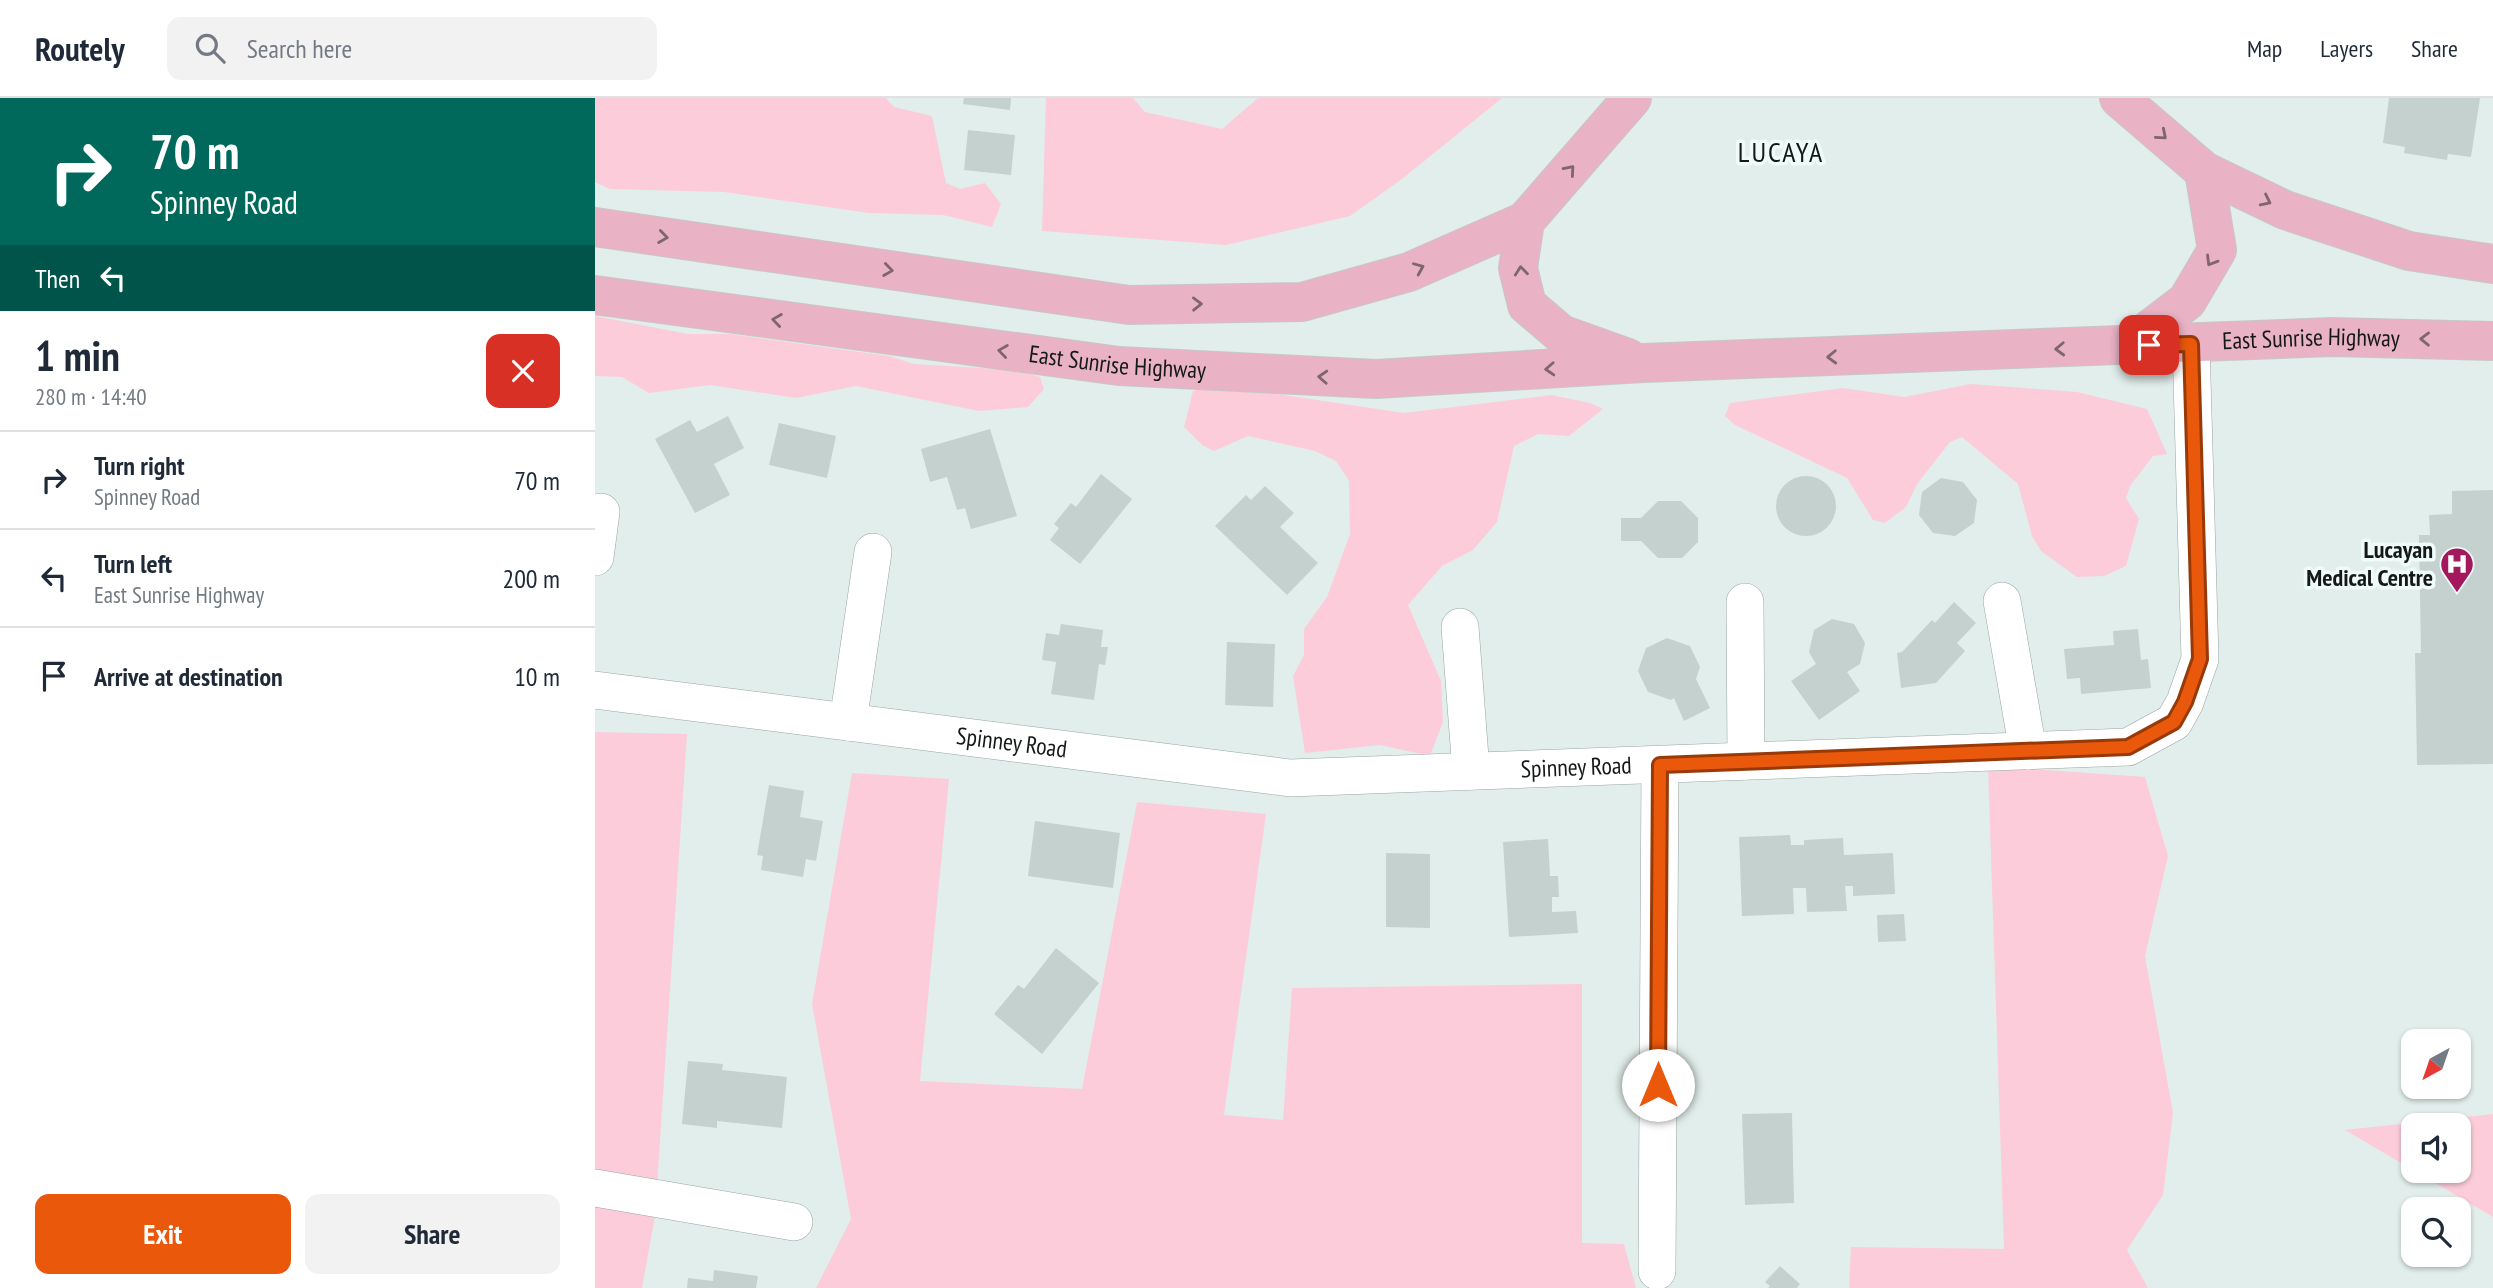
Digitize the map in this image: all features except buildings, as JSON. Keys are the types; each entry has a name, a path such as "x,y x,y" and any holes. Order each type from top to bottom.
{"main road":[{"path":"595,227 1129,305 1302,302 1409,272 1525,221 1632,98"},
{"path":"2119,98 2204,171 2285,210 2409,251 2493,264"},
{"path":"2128,346 2187,301 2217,250 2204,171"},
{"path":"1525,221 1518,268 1527,305 1561,334 1643,363"},
{"name":"East Sunrise Highway","path":"595,295 1119,366 1376,379 1643,363 2332,337 2493,341"}],"street":[{"name":"Spinney Road","path":"595,690 1290,778 2128,747 2174,722 2185,702 2200,659 2191,344"},
{"path":"595,557 601,512"},
{"path":"848,722 873,552"},
{"path":"2002,601 2028,751"},
{"path":"1745,602 1746,761"},
{"path":"1460,627 1471,771"},
{"path":"1657,1271 1660,765"},
{"path":"595,1188 794,1222"}],"shaded area":[{"path":"595,98 886,98 894,107 932,116 946,183 960,189 985,183 1001,204 992,227 943,215 869,213 724,192 610,189 595,182"},
{"path":"1046,98 1133,98 1145,112 1222,129 1258,98 1502,98 1402,179 1350,216 1226,245 1042,231"},
{"path":"595,316 688,334 730,334 889,356 914,364 1016,370 1040,377 1044,389 1028,407 979,411 856,386 796,398 710,385 649,393 622,377 595,376"},
{"path":"1971,384 2077,392 2147,409 2167,454 2153,456 2130,486 2126,498 2139,519 2126,566 2104,576 2077,577 2041,551 2032,536 2018,484 1962,437 1950,442 1917,484 1906,507 1885,523 1873,520 1847,478 1735,425 1725,416 1730,403 1843,388 1904,397"},
{"path":"1216,385 1404,413 1552,395 1590,403 1603,409 1569,436 1538,434 1514,446 1497,522 1473,550 1442,566 1408,605 1441,681 1443,722 1430,756 1380,745 1305,753 1293,676 1304,655 1304,629 1327,597 1350,534 1349,481 1336,461 1315,451 1248,436 1214,451 1202,445 1184,427 1193,391"},
{"path":"595,732 687,734 655,1216 642,1288 595,1288"},
{"path":"1988,766 2145,777 2168,856 2145,956 2173,1113 2163,1195 2127,1250 2148,1288 1849,1288 1851,1247 2004,1249"},
{"path":"852,773 949,779 920,1081 1082,1089 1137,802 1266,814 1224,1115 1283,1120 1292,988 1582,984 1582,1243 1624,1244 1636,1288 816,1288 851,1219 812,1004"},
{"path":"2493,1114 2493,1217 2471,1204 2471,1197 2459,1197 2435,1183 2471,1183 2471,1116"},
{"path":"2401,1124 2401,1163 2345,1130"}],"place":[{"name":"Lucayan Medical Centre","path":"2457,594"}],"district":[{"name":"LUCAYA","path":"1781,152"}],"route":[{"path":"1658,1085 1660,765 2128,747 2174,722 2185,702 2200,659 2191,344 2149,345"}]}
